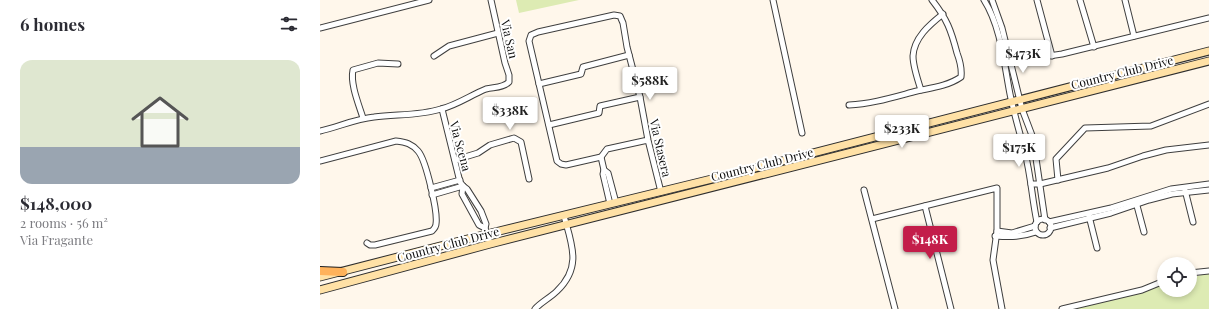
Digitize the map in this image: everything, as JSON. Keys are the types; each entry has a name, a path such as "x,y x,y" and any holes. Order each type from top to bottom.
{"main road":[{"name":"Country Club Drive","path":"320,277 343,272 486,231 564,216 661,192 1012,100 1209,51"},
{"name":"Country Club Drive","path":"320,290 490,244 1209,61"},
{"path":"320,271 343,272"}],"street":[{"path":"320,28 429,0"},
{"name":"Via San","path":"442,109 487,89 505,86 509,82 509,75 491,0"},
{"path":"773,0 802,133"},
{"path":"849,105 866,104 954,82 961,77 962,70 952,30 943,14 932,0"},
{"path":"984,0 996,30 1004,63 1031,184 1036,227 1041,235 1046,234 1050,231 1032,135 1022,109 1011,62 992,0"},
{"path":"1038,0 1052,56"},
{"path":"1080,0 1094,47"},
{"path":"1125,0 1134,36"},
{"path":"921,90 913,57 915,43 923,32 943,14"},
{"name":"Via Stasera","path":"539,84 529,41 532,35 538,32 598,18 614,15 620,16 623,23 629,56 640,97 648,140 661,192"},
{"path":"1004,63 1052,56 1094,47 1209,18"},
{"path":"434,56 449,46 498,33"},
{"path":"629,56 583,67 581,74 539,84 557,161 561,164 566,165 601,157 608,149 648,140"},
{"path":"362,118 353,83 353,70 378,63 398,64"},
{"path":"549,125 599,113 600,106 640,97"},
{"path":"1058,180 1056,159 1085,128 1151,126 1209,104"},
{"path":"320,131 362,118 405,114 420,115 442,109"},
{"name":"Via Scena","path":"442,109 460,180 481,211 486,224 486,231 490,244"},
{"path":"455,160 478,152 490,145 514,138 521,142 529,179"},
{"path":"320,161 396,142 404,142 412,145 422,156 431,188 436,226 432,231 375,245 370,245 367,243"},
{"path":"1031,184 1040,184 1108,168 1166,150 1190,149 1209,145"},
{"path":"601,157 604,170 608,173 613,203"},
{"path":"431,188 460,180"},
{"path":"996,233 1012,233 1048,223 1111,214 1136,202 1209,184"},
{"path":"443,185 445,192"},
{"path":"432,195 463,186"},
{"path":"872,219 997,188 996,233 993,260 1002,309"},
{"path":"864,190 895,309"},
{"path":"1185,190 1209,190"},
{"path":"1185,190 1193,222"},
{"path":"1136,202 1144,232"},
{"path":"925,206 951,309"},
{"path":"535,309 558,291 571,273 574,261 573,250 564,216"},
{"path":"1089,216 1097,248"},
{"path":"1197,272 1209,271"},
{"path":"1062,309 1142,290 1157,284"}],"green space":[{"path":"516,0 579,0 519,13"},
{"path":"1209,273 1209,309 1062,309 1157,286 1157,297 1197,297 1197,276"}]}
